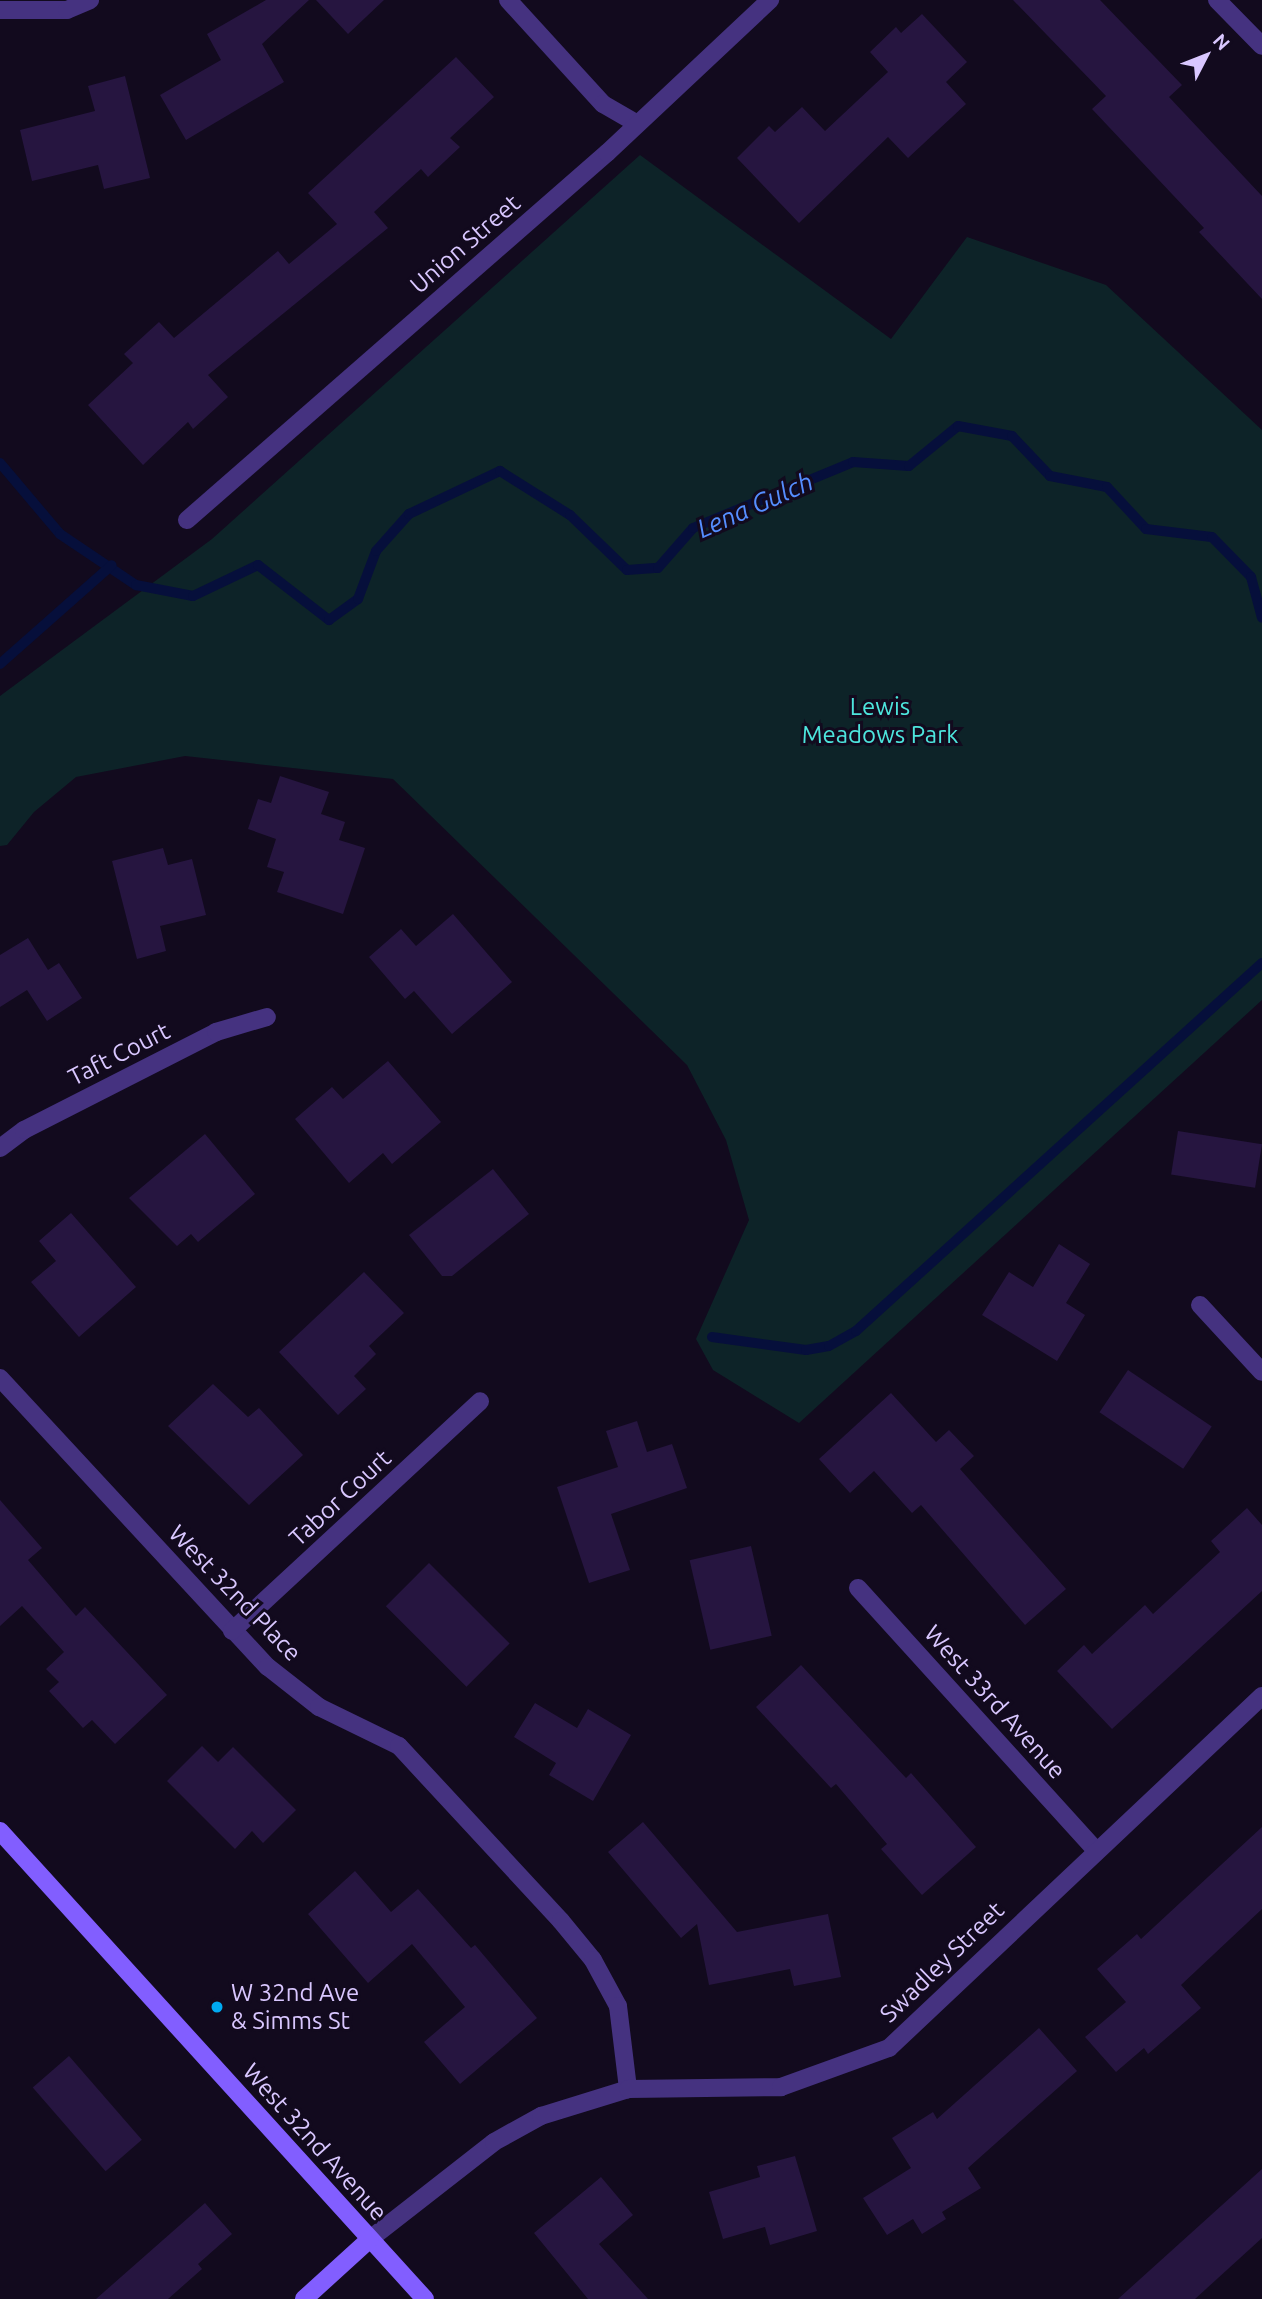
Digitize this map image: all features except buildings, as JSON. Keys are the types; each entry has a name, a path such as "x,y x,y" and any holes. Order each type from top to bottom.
{"street":[{"path":"0,10 66,10 90,0"},
{"path":"508,0 603,104 638,124"},
{"name":"Union Street","path":"187,520 638,124 771,0"},
{"path":"1217,0 1262,46"},
{"name":"Taft Court","path":"0,1148 24,1130 216,1032 267,1017"},
{"path":"1199,1305 1262,1372"},
{"name":"West 32nd Place","path":"0,1378 268,1667 319,1707 400,1746 561,1921 593,1960 618,2006 628,2088"},
{"name":"Tabor Court","path":"232,1631 480,1401"},
{"name":"West 33rd Avenue","path":"858,1588 1095,1849"},
{"name":"Swadley Street","path":"370,2239 494,2142 541,2116 628,2088 781,2087 889,2048 1095,1849 1262,1696"},
{"name":"West 32nd Avenue","path":"0,1831 425,2299"},
{"path":"304,2299 370,2239"}],"green space":[{"name":"Lewis Meadows Park","path":"640,155 891,339 967,237 1106,285 1262,430 1262,1000 799,1423 713,1370 696,1339 749,1220 726,1140 687,1065 393,779 185,756 76,777 34,812 7,845 0,846 0,696 212,539"}],"waterway":[{"name":"Lena Gulch","path":"0,463 60,534 136,585 193,596 258,565 329,620 358,599 376,551 409,514 500,471 570,515 627,570 658,568 693,528 853,462 909,466 958,426 1012,436 1050,476 1107,487 1146,529 1212,537 1251,577 1262,618"},
{"path":"0,664 112,565"},
{"path":"712,1337 806,1350 829,1346 856,1331 1262,963"}],"place":[{"name":"W 32nd Ave & Simms St","path":"217,2007"}]}
